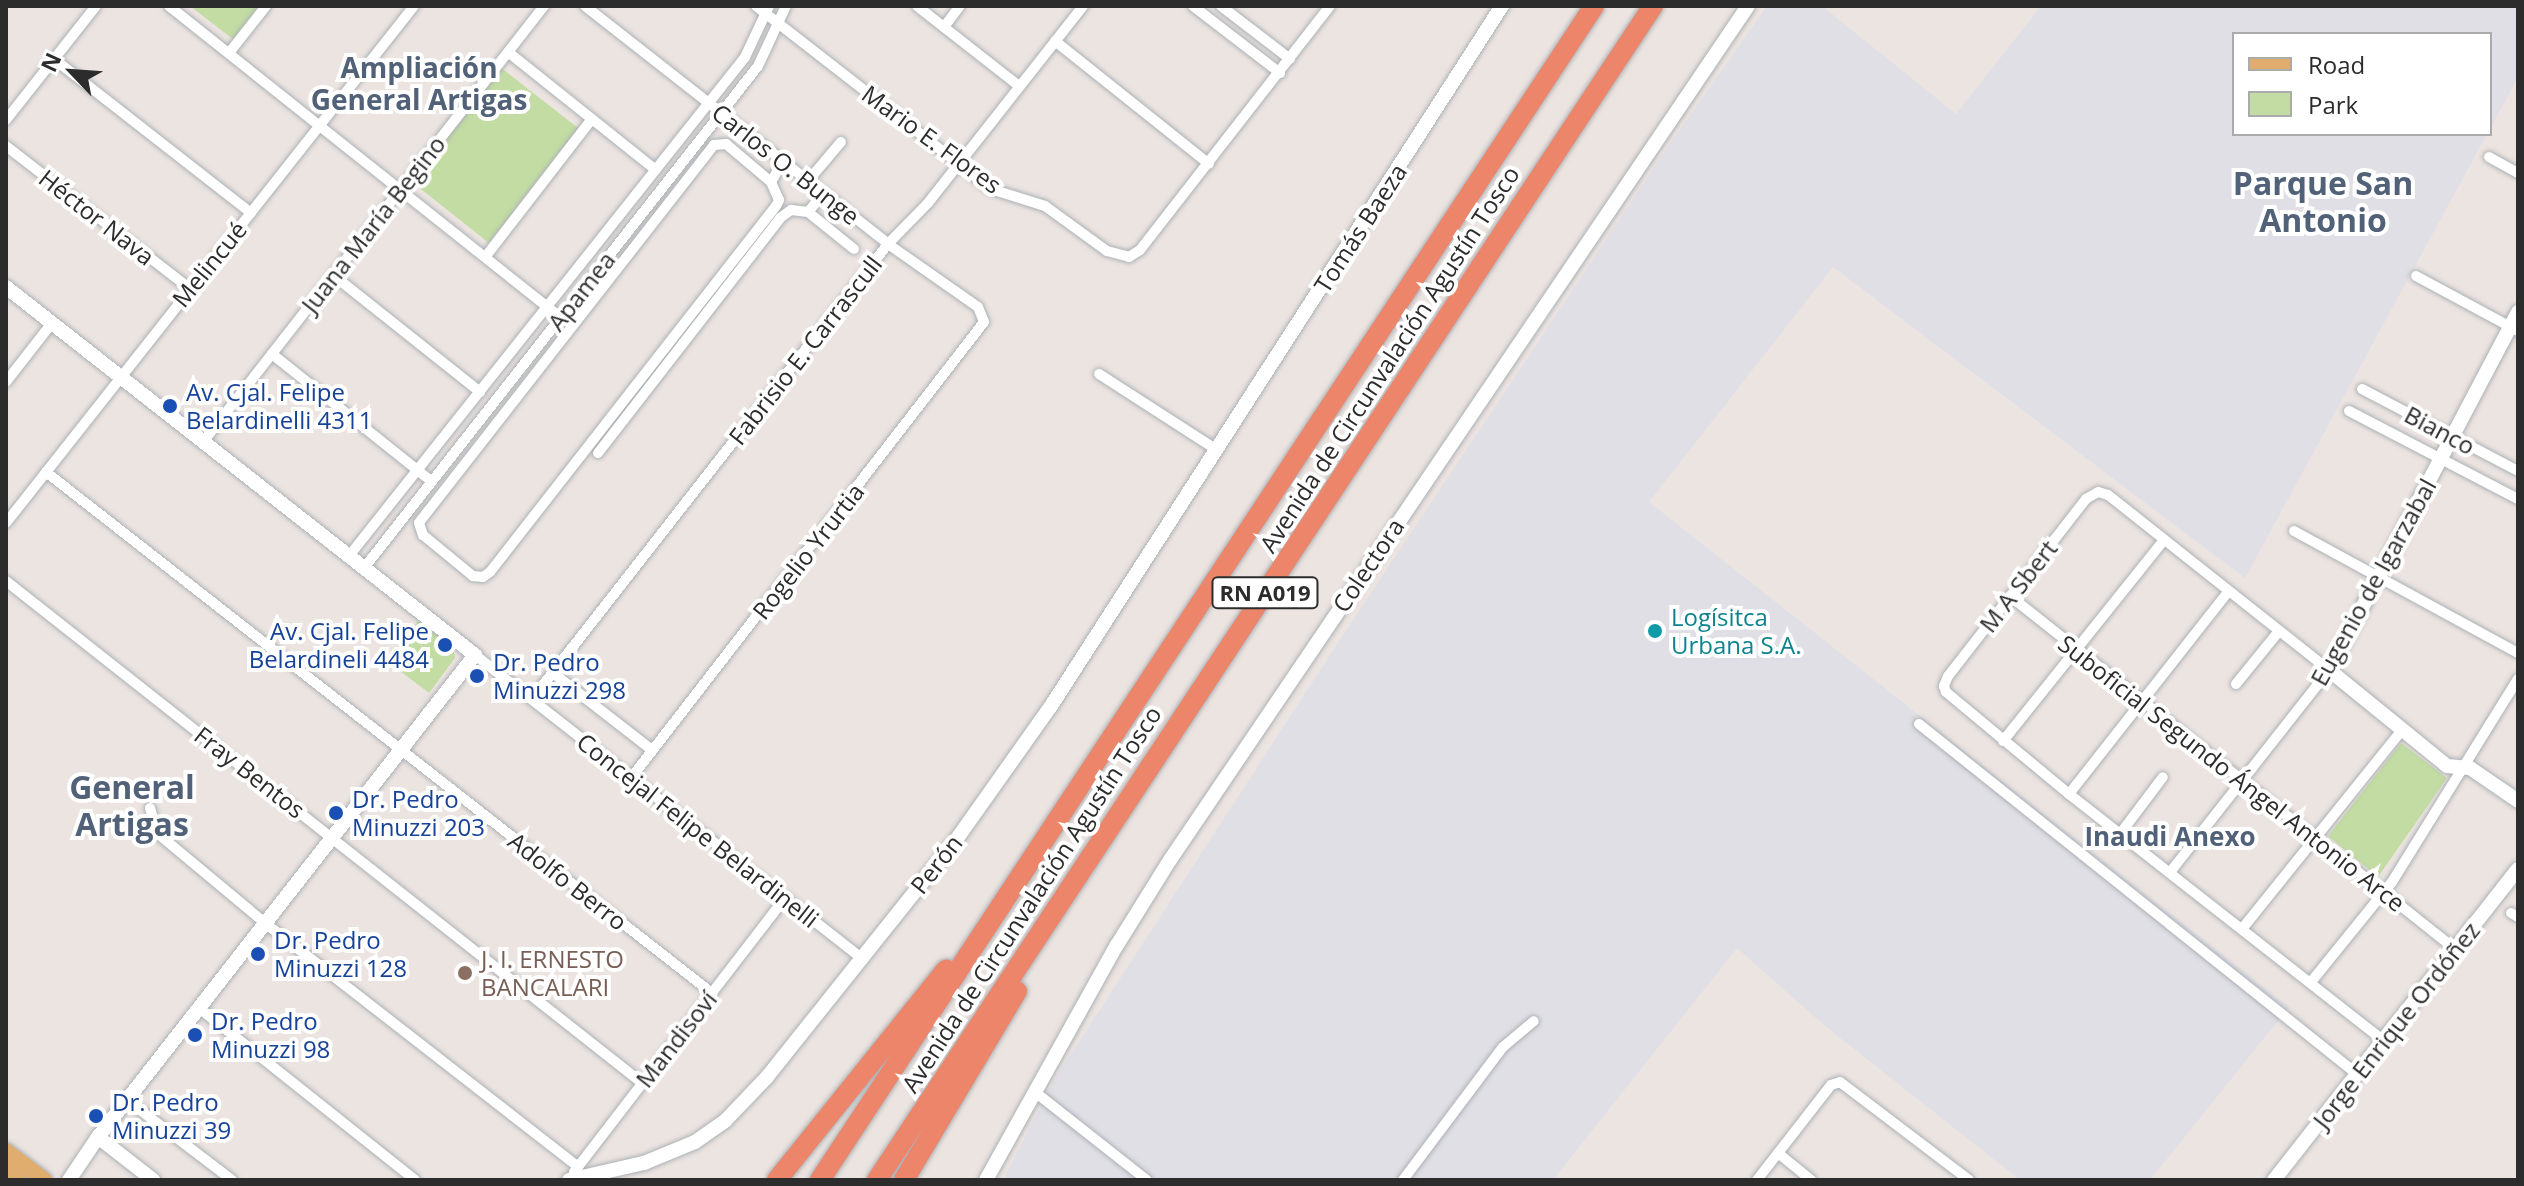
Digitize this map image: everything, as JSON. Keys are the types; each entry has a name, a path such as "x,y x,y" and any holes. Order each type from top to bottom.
{"highway":[{"name":"Avenida de Circunvalación Agustín Tosco","path":"820,1180 1573,40 1592,6"},
{"name":"Avenida de Circunvalación Agustín Tosco","path":"877,1180 1651,11"},
{"path":"904,1180 1078,897 1156,757"},
{"path":"777,1180 1014,887"},
{"path":"910,1180 924,1146"},
{"path":"768,1180 797,1157"}],"main road":[{"path":"6,1151 44,1180"},
{"path":"6,1170 18,1180"}],"street":[{"path":"6,120 96,6"},
{"path":"169,6 560,317"},
{"path":"229,53 266,6"},
{"name":"Melincué","path":"6,523 414,6"},
{"name":"Juana María Begino","path":"203,442 544,6"},
{"name":"Carlos O. Bunge","path":"585,6 888,244 978,307 984,322"},
{"name":"Mario E. Flores","path":"756,6 768,10 778,23 1002,194 1045,206 1116,255 1129,257 1140,250 1209,164"},
{"name":"Apamea","path":"364,568 758,66 786,6"},
{"path":"917,6 1019,86"},
{"path":"944,27 960,6"},
{"name":"Fabrisio E. Carrascull","path":"532,699 888,244 928,203 1083,6"},
{"path":"1193,6 1280,73"},
{"path":"1221,6 1290,59"},
{"path":"1055,41 1209,164 1330,6"},
{"name":"Tomás Baeza","path":"1217,450 1502,6"},
{"name":"Colectora","path":"986,1180 1117,945 1170,860 1748,6"},
{"name":"Apamea","path":"349,556 745,57 768,10"},
{"path":"508,52 656,170"},
{"path":"54,59 251,213"},
{"path":"486,256 592,119"},
{"path":"808,181 841,142"},
{"path":"726,144 771,182 779,200 776,206 490,572 483,577 473,576 423,535 419,523 714,145 726,144"},
{"name":"Héctor Nava","path":"6,146 189,288"},
{"path":"2489,157 2518,173"},
{"path":"771,182 783,161"},
{"path":"808,212 824,193"},
{"path":"598,453 780,218 791,210 808,212 854,249"},
{"path":"333,275 480,392"},
{"path":"2416,276 2514,329"},
{"name":"Concejal Felipe Belardinelli","path":"6,287 861,958"},
{"name":"Eugenio de Igarzabal","path":"2171,871 2329,670 2452,436 2514,329 2518,312"},
{"name":"Rogelio Yrurtia","path":"631,778 984,322"},
{"path":"6,382 52,323"},
{"path":"272,354 431,481"},
{"path":"1099,374 1217,450"},
{"name":"Bianco","path":"2362,389 2518,471"},
{"path":"2349,411 2518,499"},
{"name":"Perón","path":"568,1180 669,1155 725,1121 767,1077 956,840 1044,716 1217,450"},
{"name":"Adolfo Berro","path":"46,472 712,993"},
{"name":"M A Sbert","path":"2003,741 1949,698 1944,686 2086,499 2098,492 2108,495 2164,540"},
{"path":"2294,531 2518,653"},
{"path":"2383,1040 2003,741 2164,540 2447,766 2464,766 2518,801"},
{"name":"Fray Bentos","path":"6,581 642,1083"},
{"path":"2069,794 2229,591"},
{"name":"Suboficial Segundo Ángel Antonio Arce","path":"2010,596 2455,949"},
{"path":"2236,684 2279,631"},
{"path":"69,1180 98,1137 475,655"},
{"path":"553,673 652,750"},
{"path":"2311,982 2384,893 2518,679"},
{"path":"1919,724 2357,1074"},
{"path":"2242,929 2402,730"},
{"path":"2120,834 2163,777"},
{"path":"150,808 157,833 265,923 578,1167"},
{"name":"Jorge Enrique Ordóñez","path":"2274,1180 2518,869"},
{"name":"Mandisoví","path":"568,1180 785,898"},
{"path":"199,1008 415,1180"},
{"path":"1403,1180 1503,1047 1534,1021"},
{"path":"1757,1180 1831,1085 1840,1082 1969,1180"},
{"path":"1035,1092 1147,1180"},
{"path":"127,1100 232,1180"},
{"path":"98,1137 153,1180"},
{"path":"1778,1153 1811,1180"}],"shaded area":[{"path":"1767,6 1822,6 1956,114 2041,6 2518,6 2518,77 2492,125 2492,32 2232,32 2232,136 2486,136 2245,578 1833,267 1649,502 2289,1007 2150,1180 2020,1180 1825,1026 1737,948 1553,1180 1003,1180 1055,1079 1343,635 1669,145"}],"green space":[{"path":"190,6 261,6 234,40"},
{"path":"500,67 578,128 489,243 412,182"},
{"path":"418,621 453,646 455,658 429,693 387,661"},
{"path":"2401,743 2447,778 2378,877 2328,836"}],"place":[{"name":"Av. Cjal. Felipe Belardinelli 4311","path":"170,406"},
{"name":"Logísitca Urbana S.A.","path":"1655,631"},
{"name":"Av. Cjal. Felipe Belardineli 4484","path":"445,645"},
{"name":"Dr. Pedro Minuzzi 298","path":"477,676"},
{"name":"Dr. Pedro Minuzzi 203","path":"336,813"},
{"name":"Dr. Pedro Minuzzi 128","path":"258,954"},
{"name":"J. I. ERNESTO BANCALARI","path":"465,973"},
{"name":"Dr. Pedro Minuzzi 98","path":"195,1035"},
{"name":"Dr. Pedro Minuzzi 39","path":"96,1116"}],"district":[{"name":"Ampliación General Artigas","path":"419,83"},
{"name":"Parque San Antonio","path":"2323,202"},
{"name":"General Artigas","path":"132,806"},
{"name":"Inaudi Anexo","path":"2170,837"}]}
